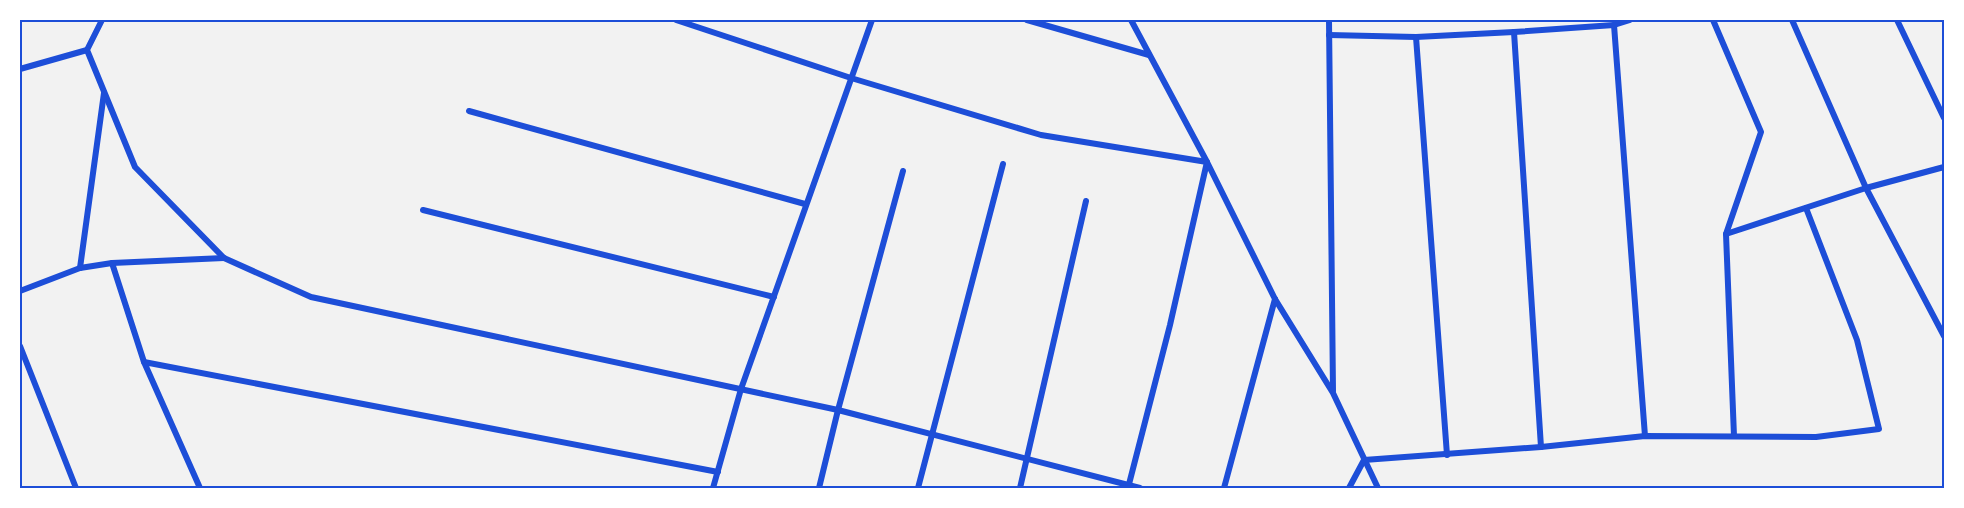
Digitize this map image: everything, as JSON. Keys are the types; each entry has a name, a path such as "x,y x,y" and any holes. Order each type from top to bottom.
{"street":[{"path":"20,69 87,50 102,20"},
{"path":"676,20 851,78 1041,135 1207,162"},
{"path":"713,489 741,389 872,20"},
{"path":"1027,20 1149,55"},
{"path":"1131,20 1207,162 1275,299 1333,393 1378,489"},
{"path":"1329,20 1333,393"},
{"path":"1329,35 1416,37 1614,25 1630,20"},
{"path":"1713,20 1761,132 1726,234 1734,436"},
{"path":"1792,20 1866,188 1944,336"},
{"path":"1897,20 1944,118"},
{"path":"1614,25 1645,436"},
{"path":"1514,32 1541,447"},
{"path":"1416,37 1447,455"},
{"path":"87,50 135,167 224,258 311,297 838,410 1140,489"},
{"path":"80,268 104,92"},
{"path":"469,111 805,204"},
{"path":"1129,487 1170,326 1207,162"},
{"path":"918,489 1003,164"},
{"path":"1726,234 1866,188 1944,167"},
{"path":"819,489 838,410 903,171"},
{"path":"1020,489 1086,201"},
{"path":"1364,460 1541,447 1645,436 1816,436 1879,429 1857,340 1806,208"},
{"path":"423,210 774,297"},
{"path":"20,291 80,268 112,263 224,258"},
{"path":"112,263 144,362 200,489"},
{"path":"1224,489 1275,299"},
{"path":"20,346 76,489"},
{"path":"144,362 718,472"},
{"path":"1349,489 1364,460"}]}
